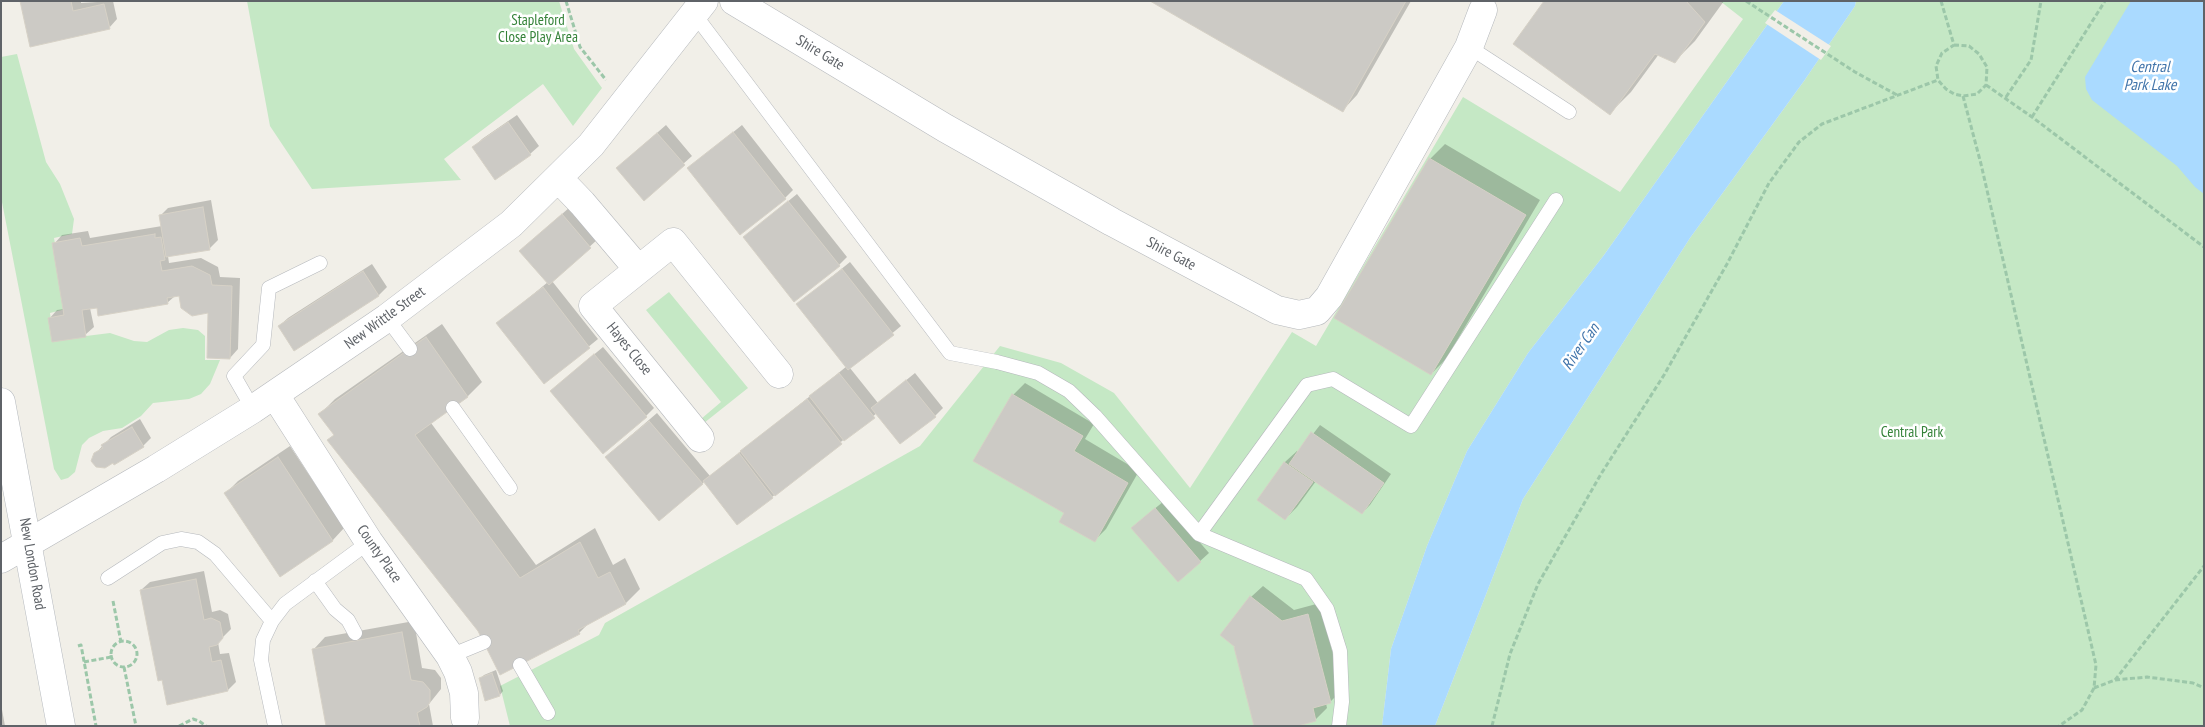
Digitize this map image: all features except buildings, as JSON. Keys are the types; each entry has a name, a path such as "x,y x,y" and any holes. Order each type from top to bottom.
{"street":[{"name":"Shire Gate","path":"734,1 945,128 1104,218 1277,310 1299,315 1317,311 1329,297 1469,47 1483,10"},
{"name":"New Writtle Street","path":"1,559 264,402 387,318 511,224 591,145 699,8"},
{"path":"558,178 582,203 638,269"},
{"name":"Hayes Close","path":"700,438 594,306 638,269 673,242 779,374"},
{"name":"New London Road","path":"1,402 61,726"},
{"name":"County Place","path":"264,402 369,542 450,656 458,672 464,693 465,722"}],"lane":[{"path":"699,8 950,353 997,362 1038,373 1069,391 1095,416 1199,534 1306,579 1327,609 1340,651 1342,702 1339,726"},
{"path":"1469,47 1569,112"},
{"path":"1199,534 1306,386 1334,378 1412,426 1556,200"},
{"path":"264,402 234,376 263,346 268,288 320,263"},
{"path":"387,318 410,349"},
{"path":"453,408 510,488"},
{"path":"108,578 162,543 181,539 198,542 215,554 272,621"},
{"path":"275,726 261,660 263,640 272,621 285,604 369,542"},
{"path":"315,581 336,609 348,620 355,633"},
{"path":"450,656 484,642"},
{"path":"520,665 548,713"}],"path":[{"path":"566,1 580,47 624,104"},
{"path":"1746,1 1856,72 1897,95"},
{"path":"1941,1 1954,45"},
{"path":"2006,97 2031,60 2041,1"},
{"path":"2032,117 2105,1"},
{"path":"1954,45 1969,46 1979,54 1987,67 1986,85 1977,94 1964,96 1946,90 1938,80 1936,66 1942,54 1954,45"},
{"path":"1492,726 1510,654 1538,584 1601,474 1664,375 1727,264 1769,183 1799,142 1822,124 1938,80"},
{"path":"1986,85 2006,97 2204,247"},
{"path":"1964,96 2096,665 2094,688 2082,710 2059,726"},
{"path":"2116,680 2204,566"},
{"path":"108,578 121,642"},
{"path":"121,642 129,643 136,652 135,660 124,667 116,664 111,657 112,649 121,642"},
{"path":"84,662 111,657"},
{"path":"124,667 136,726"},
{"path":"2094,688 2116,680 2147,677 2193,683 2204,688"},
{"path":"179,726 193,719 206,726"}],"green space":[{"name":"Stapleford Close Play Area","path":"247,1 559,1 574,49 602,88 573,126 543,84 444,159 461,180 312,189 270,126"},
{"path":"1720,1 1784,1 1604,255 1528,353 1467,451 1427,546 1391,649 1382,726 510,726 500,686 599,635 605,623 920,446 1000,346 1061,363 1114,393 1190,488 1292,332 1316,346 1463,97 1620,192 1743,19"},
{"name":"Central Park","path":"1856,1 2204,1 2204,726 1435,726 1523,499 1690,238 1804,81 1855,6"},
{"path":"17,54 46,162 60,184 74,219 72,234 54,238 66,309 50,313 54,340 110,333 134,341 147,342 169,330 183,328 198,330 205,336 205,360 220,360 210,384 201,394 189,399 153,403 141,416 122,428 103,431 89,438 82,445 75,472 68,478 61,480 54,469 1,197 1,57"},
{"path":"669,292 748,388 704,423 701,419 721,402 646,310"}],"water":[{"name":"River Can","path":"1784,1 1856,1 1855,6 1804,81 1690,238 1523,499 1435,726 1382,726 1391,649 1427,546 1467,451 1528,353 1604,255"},
{"name":"Central Park Lake","path":"2131,1 2204,1 2204,194 2195,187 2177,166 2092,100 2086,89 2085,77"}],"pier":[{"path":"1775,10 1831,46 1821,60 1765,23"}]}
